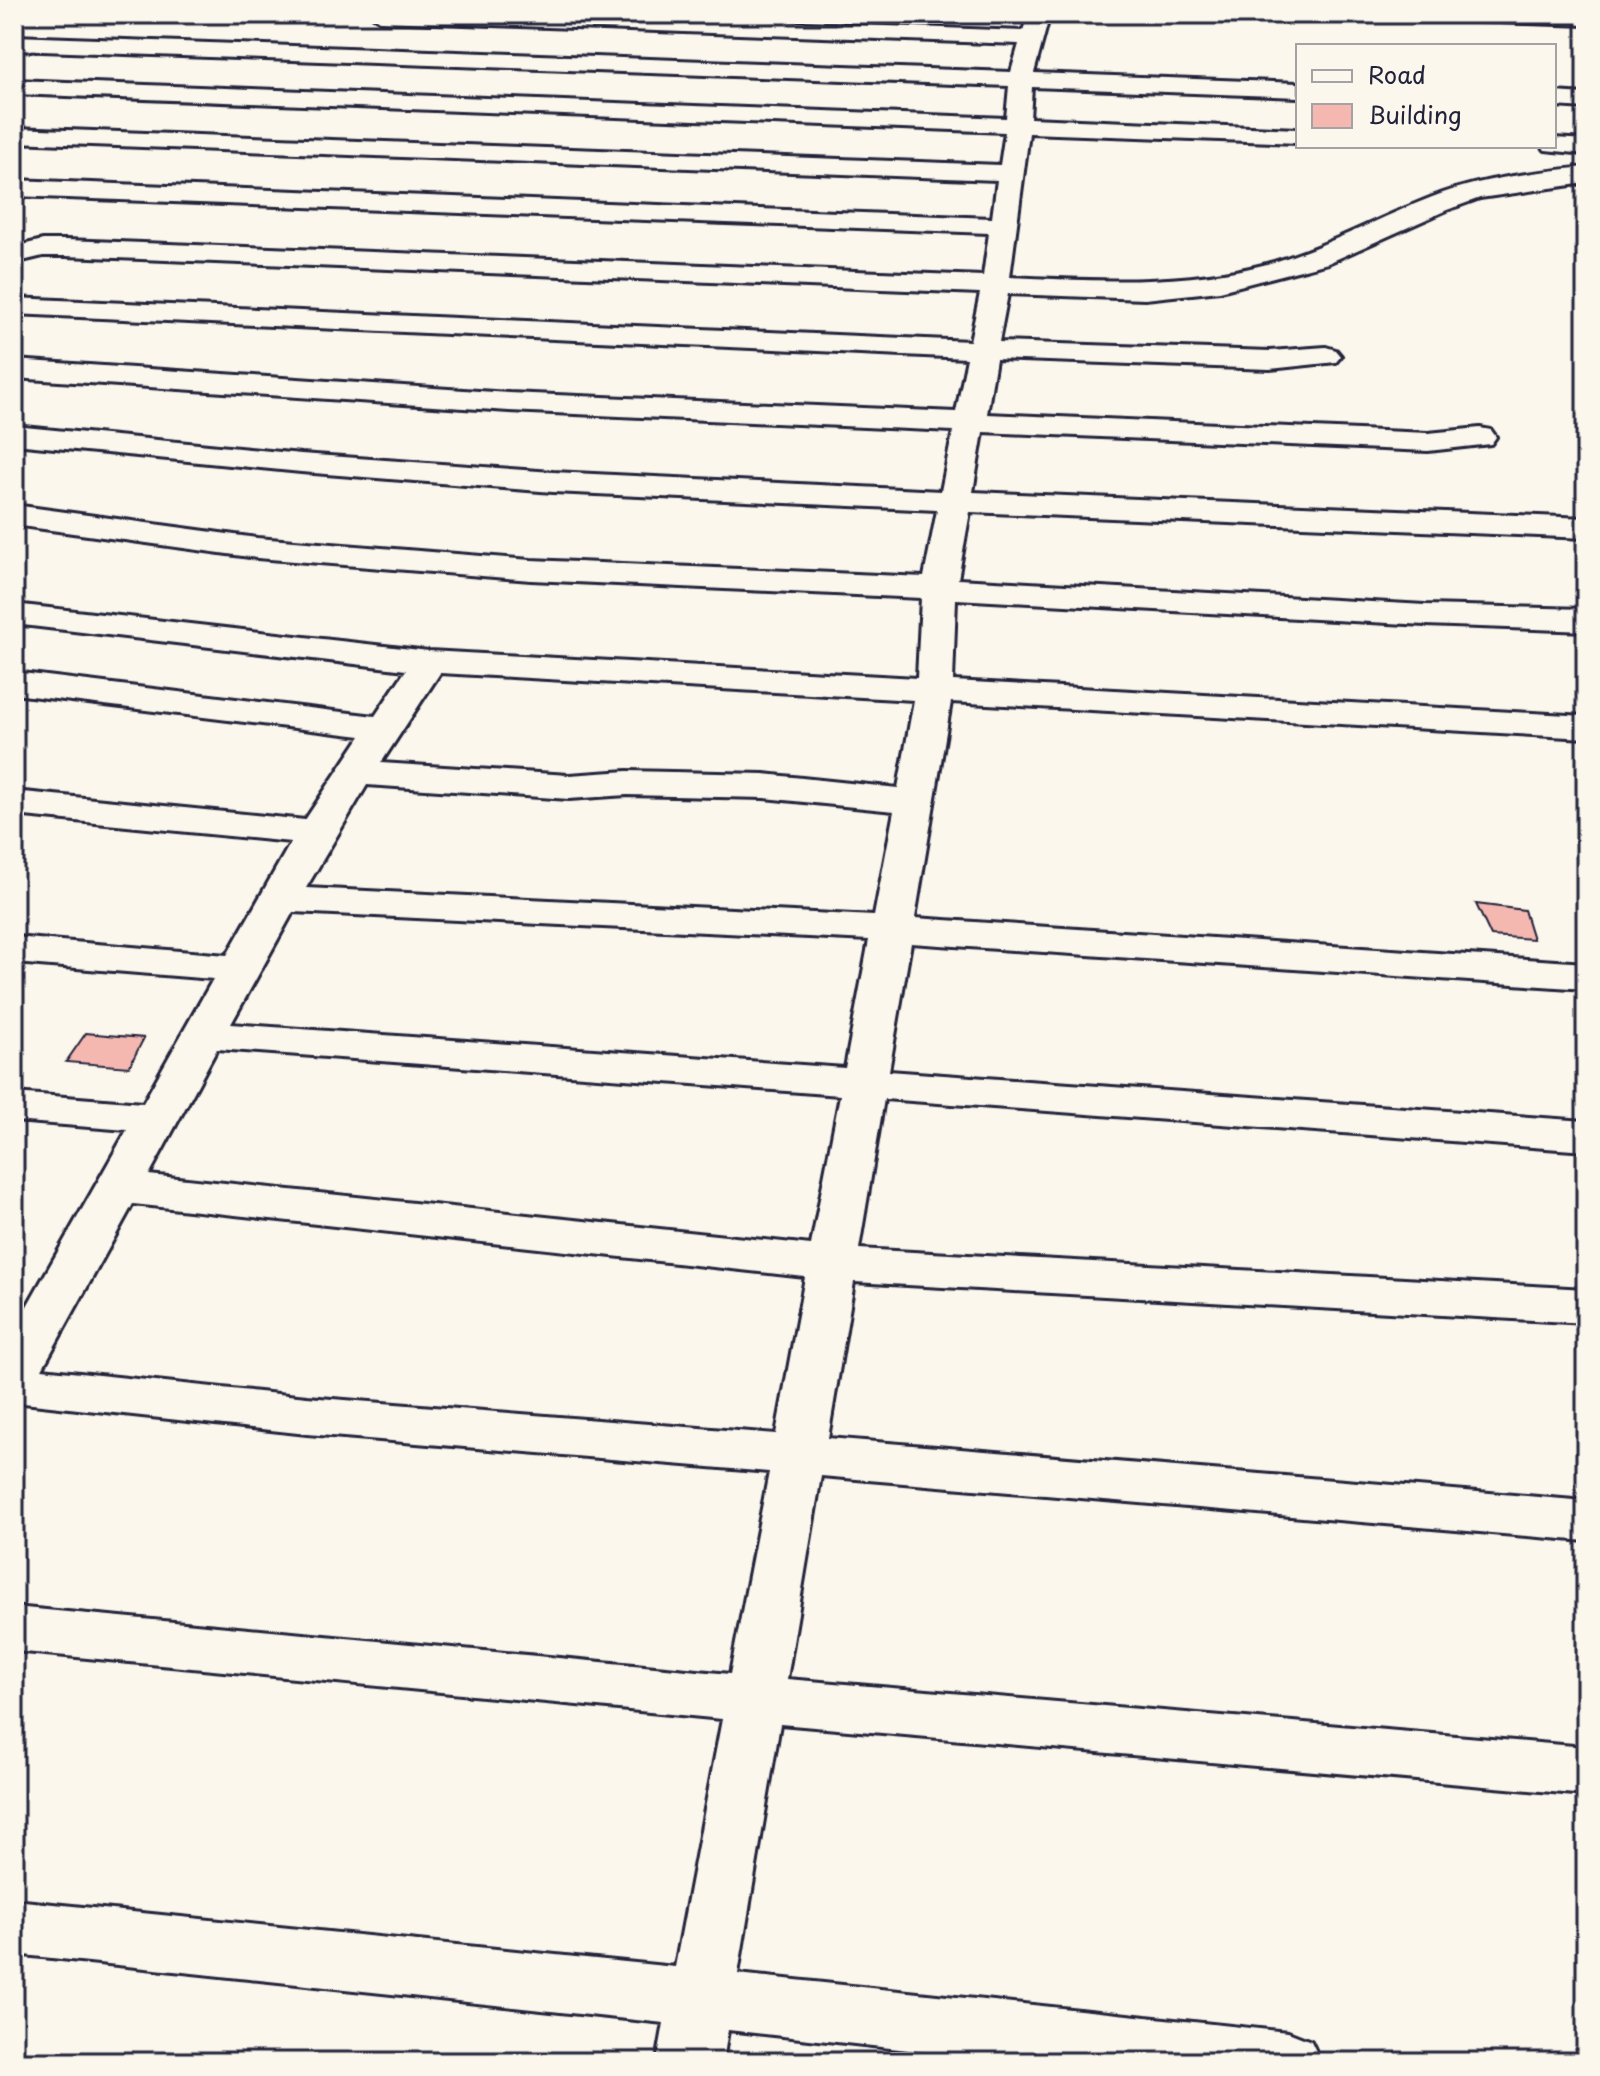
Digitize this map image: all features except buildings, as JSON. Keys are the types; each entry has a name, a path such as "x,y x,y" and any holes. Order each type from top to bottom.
{"street":[{"path":"380,14 1036,26 1021,79 1018,124 995,286 939,588 935,688 690,2062"},
{"path":"1471,14 1586,18"},
{"path":"506,278 625,65 655,19"},
{"path":"14,43 1296,90"},
{"path":"14,87 1296,136"},
{"path":"1556,99 1586,101"},
{"path":"14,135 1011,173"},
{"path":"1556,145 1586,147"},
{"path":"15,253 66,248 506,278 1145,291 1205,285 1307,260 1469,193 1586,175"},
{"path":"14,188 1003,226"},
{"path":"34,211 55,190"},
{"path":"14,303 40,271 15,253"},
{"path":"14,303 506,278 983,350 1270,360 1326,356"},
{"path":"14,369 509,402 1428,442 1480,437"},
{"path":"14,435 301,463 553,482 954,499 1584,532"},
{"path":"14,515 257,548 361,558 1425,615 1586,620"},
{"path":"14,614 429,662 935,688 1586,727"},
{"path":"14,1374 316,833 429,662"},
{"path":"14,683 385,728"},
{"path":"356,773 569,787 627,783 764,786 914,801"},
{"path":"14,803 316,833"},
{"path":"280,899 893,929 1586,976"},
{"path":"14,950 241,969"},
{"path":"203,1035 1586,1136"},
{"path":"14,1107 155,1118"},
{"path":"117,1187 833,1264 1586,1306"},
{"path":"14,1384 192,1407 372,1424 800,1455 1586,1521"},
{"path":"14,1629 755,1699 1586,1771"},
{"path":"14,1927 1288,2062"}]}
